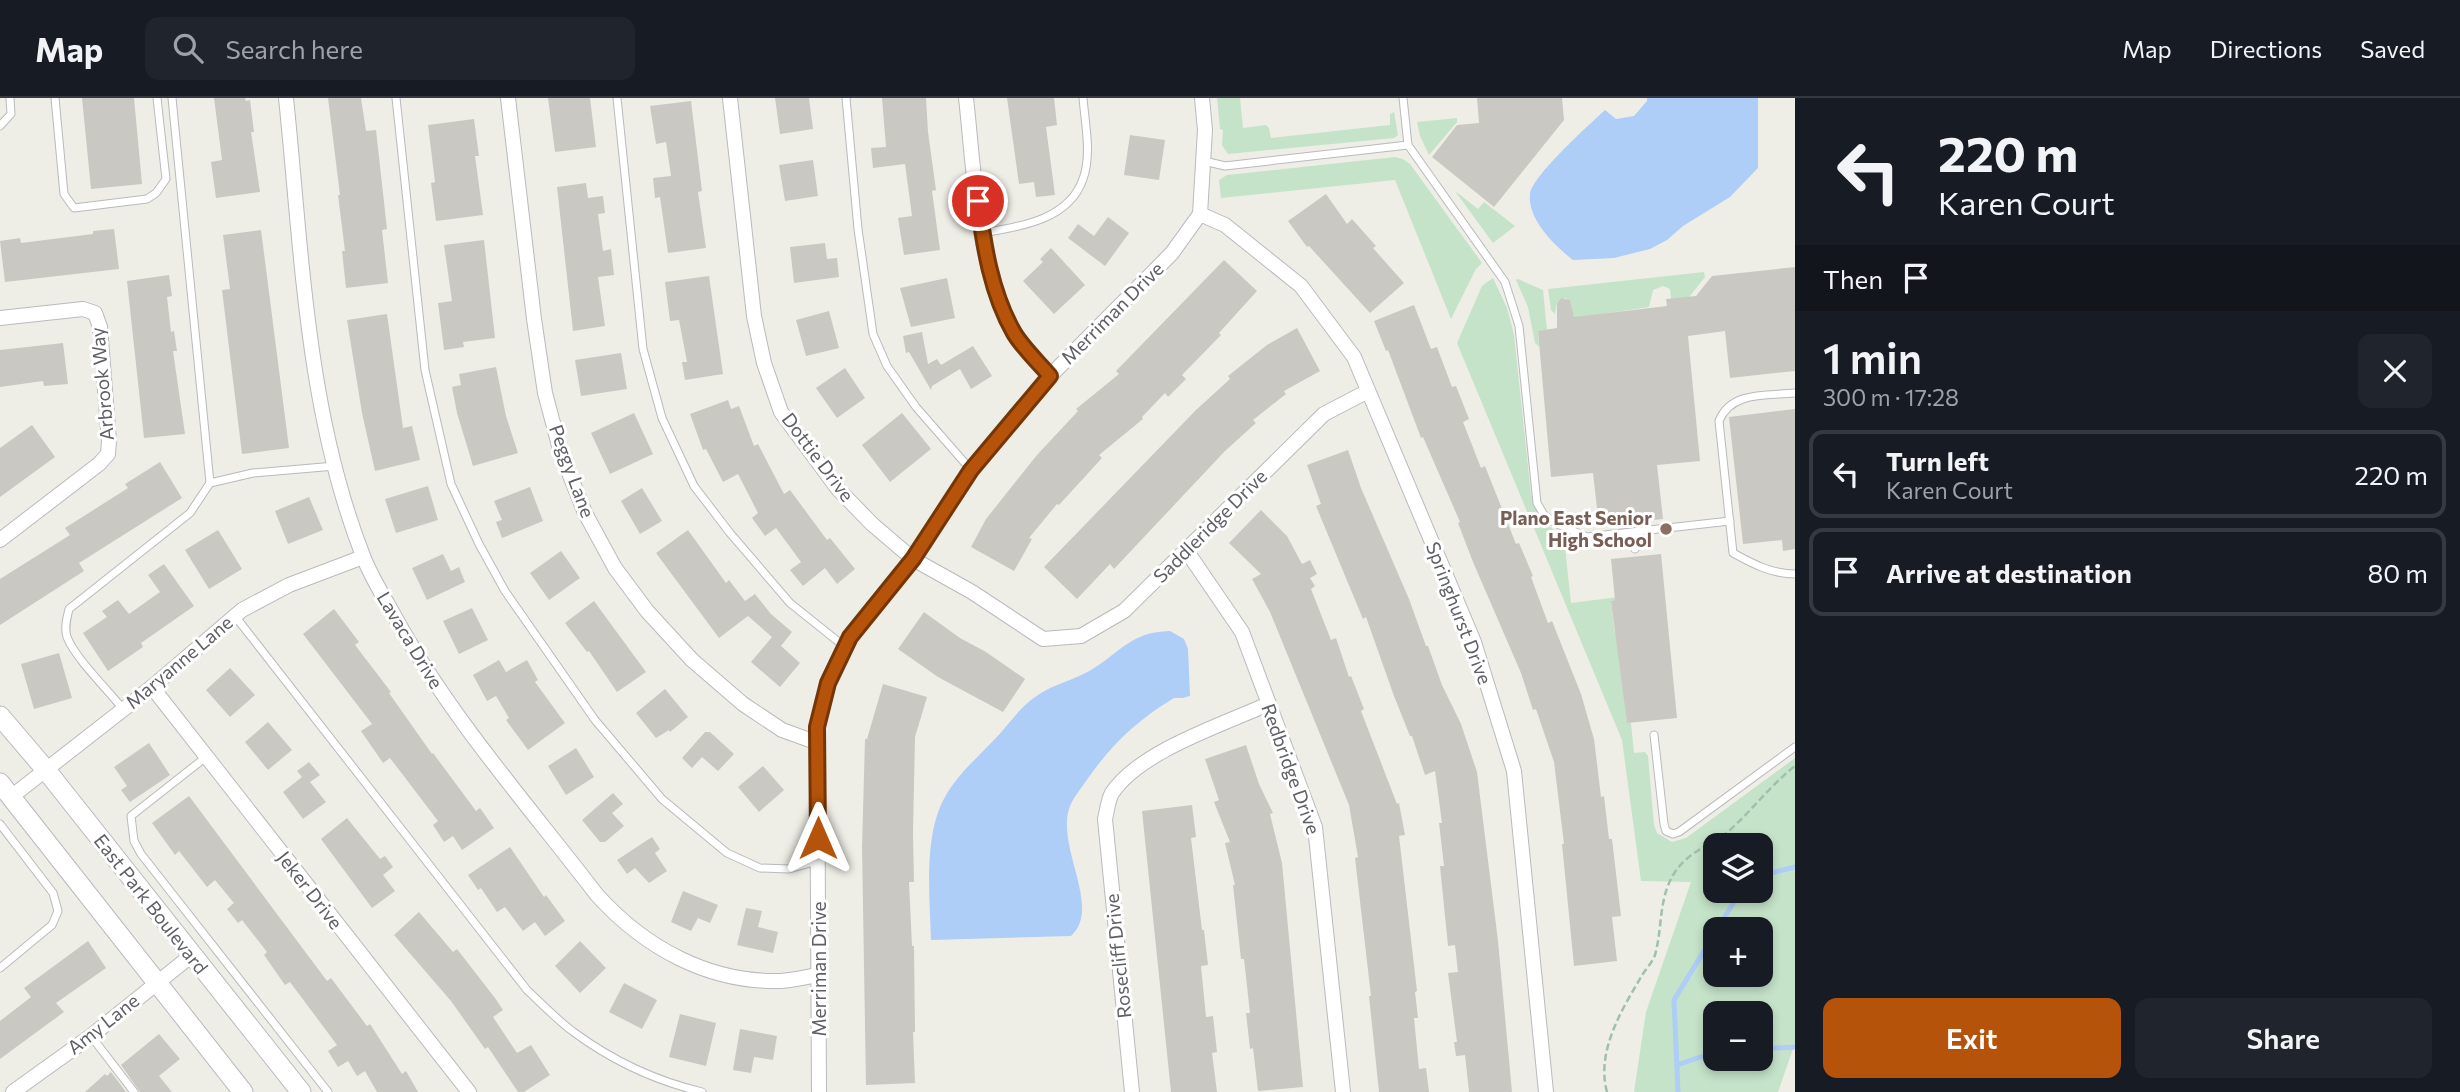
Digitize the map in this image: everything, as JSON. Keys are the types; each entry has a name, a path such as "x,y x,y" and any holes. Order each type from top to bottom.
{"main road":[{"name":"East Park Boulevard","path":"0,716 46,770 301,1092"},
{"path":"5,790 243,1092"}],"street":[{"name":"Lavaca Drive","path":"286,98 311,354 324,427 363,557 404,633 440,692 597,895 619,919 647,941 681,960 708,970 746,978 780,981 818,975"},
{"name":"Peggy Lane","path":"508,98 545,393 561,453 585,513 615,568 647,611 692,660 743,704 782,730 818,743"},
{"name":"Dottie Drive","path":"730,98 754,316 764,363 781,412 838,489 872,524 913,559 972,592 1043,639"},
{"path":"966,98 989,267 1001,306 1015,335 1050,376"},
{"path":"1200,214 1205,130 1202,98"},
{"name":"Merriman Drive","path":"819,1092 817,727 828,683 850,637 913,559 971,470 1050,376 1172,253 1200,214"},
{"name":"Springhurst Drive","path":"1200,214 1225,225 1301,286 1354,357 1474,642 1514,771 1546,1092"},
{"name":"Arbrook Way","path":"0,318 83,309 95,313 100,327 109,441 108,454 99,464 0,540"},
{"name":"Saddleridge Drive","path":"1043,639 1081,636 1124,611 1324,414 1368,391"},
{"name":"Redbridge Drive","path":"1186,550 1242,632 1315,827 1343,1092"},
{"name":"Maryanne Lane","path":"5,790 46,770 152,687 235,615 265,596 363,557"},
{"name":"Jeker Drive","path":"152,687 470,1092"},
{"name":"Rosecliff Drive","path":"1132,1092 1105,819 1111,795 1135,768 1175,746 1268,704"},
{"name":"Amy Lane","path":"13,1092 91,1036 192,955"}],"lane":[{"path":"0,126 11,114 10,98"},
{"path":"55,98 64,194 74,208 147,199 156,193 166,179 158,98"},
{"path":"123,709 75,651 67,636 65,623 69,609 190,513 210,484 172,98"},
{"path":"396,98 425,370 451,484 479,544 505,590 588,709 662,799 727,853 760,868 789,869 818,861"},
{"path":"617,98 643,349 662,418 694,486 730,533 790,603 845,648"},
{"path":"846,98 858,229 873,334 887,366 916,407 971,470"},
{"path":"983,233 1010,229 1044,219 1061,208 1075,194 1083,180 1087,164 1083,98"},
{"path":"1404,98 1408,145 1505,282 1513,305 1519,326 1537,503 1544,515 1555,523 1587,537 1730,521"},
{"path":"1204,161 1225,166 1408,145"},
{"path":"1795,393 1735,400 1724,409 1719,421 1733,553 1758,567 1795,574"},
{"path":"210,484 253,473 335,466"},
{"path":"1634,532 1635,550"},
{"path":"235,615 527,990 575,1033 620,1062 702,1092"},
{"path":"1654,735 1664,824 1666,831 1673,834 1795,747"},
{"path":"207,757 131,816 134,841 141,854 328,1092"},
{"path":"0,824 53,893 58,911 52,925 0,968"},
{"path":"91,1036 134,1092"}],"path":[{"path":"1607,1092 1602,1074 1606,1052 1621,1012 1654,956 1664,893 1676,871 1708,842 1727,832 1775,782 1795,766"}],"green space":[{"path":"1217,98 1240,98 1243,128 1266,125 1271,138 1390,125 1390,114 1394,112 1398,135 1394,138 1228,154 1222,145 1223,130 1220,129"},
{"path":"1457,118 1457,122 1429,155 1417,122"},
{"path":"1395,157 1410,164 1482,263 1476,269 1451,319 1395,180 1221,198 1219,180 1227,175"},
{"path":"1455,191 1478,209 1484,202 1515,226 1493,243"},
{"path":"1704,272 1705,277 1689,297 1671,299 1670,289 1663,286 1653,290 1649,307 1574,318 1570,301 1565,298 1557,302 1555,314 1551,310 1548,289"},
{"path":"1493,278 1507,308 1514,335 1531,495 1544,521 1574,544 1574,547 1565,548 1571,603 1634,595 1611,601 1615,634 1637,633 1617,640 1621,676 1627,676 1623,687 1627,723 1631,723 1634,753 1645,752 1648,756 1657,833 1672,842 1686,838 1795,758 1795,1043 1778,1092 1634,1092 1646,1012 1691,882 1641,881 1622,740 1457,343 1482,286"},
{"path":"1516,280 1543,290 1547,330 1538,331 1539,347 1535,343 1528,307"}],"water":[{"path":"1647,98 1758,98 1758,168 1730,197 1650,249 1614,258 1573,260 1551,240 1533,213 1530,194 1533,186 1540,175 1605,110 1616,119 1634,116"},
{"path":"1170,631 1184,639 1188,649 1190,696 1174,698 1125,735 1095,768 1069,809 1069,842 1082,910 1079,924 1071,936 931,940 929,867 933,829 945,797 955,782 1020,710 1044,691 1091,670 1136,639"}],"building":[{"path":"82,98 134,98 142,184 91,189"},
{"path":"214,98 250,100 254,132 251,132 260,192 216,198 211,162 222,160"},
{"path":"328,98 361,98 366,131 376,130 387,229 382,230 388,283 346,288 340,195"},
{"path":"548,98 590,98 596,147 555,152"},
{"path":"775,98 809,98 813,129 780,134"},
{"path":"882,98 926,98 936,190 932,191 940,250 904,255 898,218 912,216 905,164 873,168 871,148 886,147"},
{"path":"1007,98 1054,98 1057,125 1046,127 1055,195 1036,197 1034,182 1019,184"},
{"path":"1477,98 1562,98 1564,120 1494,207 1432,157 1457,125 1479,123"},
{"path":"691,101 702,191 698,192 706,248 668,253 660,197 655,198 653,178 671,176 666,142 656,144 650,106"},
{"path":"474,119 479,156 475,156 483,215 436,221 431,183 435,182 428,125"},
{"path":"1130,135 1165,140 1159,180 1124,175"},
{"path":"813,160 818,196 785,201 779,165"},
{"path":"586,183 588,198 603,196 605,213 598,214 603,251 611,249 614,275 598,277 605,326 573,331 557,187"},
{"path":"1326,194 1347,224 1352,219 1404,283 1370,313 1309,246 1307,247 1288,221"},
{"path":"1108,217 1129,233 1105,266 1068,238 1078,224 1094,236"},
{"path":"114,229 119,269 5,282 0,241 20,238 21,243"},
{"path":"261,230 289,448 242,454 222,290 230,289 223,235"},
{"path":"484,240 495,338 463,342 464,347 444,350 438,303 452,301 444,245"},
{"path":"825,243 827,259 837,258 839,277 794,283 790,247"},
{"path":"1051,248 1085,285 1054,314 1023,281 1043,262 1040,259"},
{"path":"1224,260 1257,291 1219,333 1221,335 1182,375 1186,379 1168,397 1165,393 1143,419 1099,455 1102,458 1059,505 1057,504 1029,538 1032,539 1014,571 971,547 986,519 1037,455 1078,411 1076,409 1119,374 1116,371"},
{"path":"1795,267 1795,371 1730,378 1725,331 1688,336 1700,461 1657,465 1663,519 1599,526 1593,473 1551,477 1538,331 1557,328 1557,303 1561,298 1570,300 1574,317 1667,306 1666,299 1696,296 1712,276"},
{"path":"169,275 172,296 167,297 171,332 174,331 177,351 173,351 185,434 144,438 127,281"},
{"path":"709,276 723,374 685,380 682,362 687,362 679,320 670,321 665,282"},
{"path":"947,278 955,318 911,327 900,288"},
{"path":"1414,305 1431,349 1437,347 1452,387 1456,386 1469,419 1463,422 1481,468 1485,466 1516,544 1519,543 1533,576 1531,577 1548,623 1552,621 1581,694 1594,739 1601,797 1604,796 1609,839 1612,839 1621,916 1612,917 1617,961 1574,966 1554,762 1536,709 1533,710 1521,673 1473,562 1458,523 1460,522 1423,437 1421,438 1388,350 1386,351 1374,321"},
{"path":"829,311 839,348 806,356 796,320"},
{"path":"387,314 403,428 412,426 420,460 375,471 362,413 347,320"},
{"path":"1297,328 1320,371 1284,391 1286,394 1253,420 1256,423 1225,451 1114,569 1110,564 1077,599 1044,567 1196,410 1230,379 1228,376 1267,345"},
{"path":"922,332 928,364 937,359 941,365 973,346 992,376 971,389 960,369 932,386 931,390 909,352 906,353 903,336"},
{"path":"63,343 68,384 44,386 43,381 0,387 0,350"},
{"path":"621,353 627,389 581,396 575,360"},
{"path":"496,367 506,416 518,453 473,466 452,387 461,385 459,374"},
{"path":"845,368 865,398 837,418 816,388"},
{"path":"728,400 731,409 739,406 754,446 758,444 784,494 790,490 827,540 830,538 855,569 837,584 825,568 803,586 790,570 801,562 776,528 765,536 752,518 758,513 738,474 723,482 706,449 703,450 690,414"},
{"path":"1795,409 1795,549 1783,551 1782,540 1743,544 1729,417"},
{"path":"634,413 653,454 610,474 591,433"},
{"path":"902,413 931,449 890,482 862,445"},
{"path":"32,425 55,457 0,497 0,448"},
{"path":"1348,450 1442,685 1461,724 1477,772 1498,941 1512,1092 1469,1092 1465,1055 1456,1056 1454,1042 1457,1042 1448,973 1458,972 1455,945 1448,946 1440,866 1444,866 1439,823 1442,823 1435,771 1425,775 1366,617 1363,619 1316,506 1321,504 1307,465"},
{"path":"160,462 182,498 79,563 84,571 0,625 0,579 70,535 65,528 128,488 125,484"},
{"path":"428,486 438,520 396,533 385,499"},
{"path":"530,487 543,521 502,538 496,522 502,520 494,501"},
{"path":"642,488 662,521 640,534 621,501"},
{"path":"309,497 323,530 288,544 275,511"},
{"path":"1261,510 1287,536 1302,564 1310,560 1317,574 1310,578 1315,586 1311,589 1331,640 1336,638 1349,677 1351,676 1364,709 1361,711 1397,804 1399,803 1405,835 1399,836 1417,991 1418,1018 1414,1018 1419,1069 1426,1068 1429,1092 1379,1092 1355,858 1358,857 1349,805 1270,612 1252,579 1261,574 1229,543"},
{"path":"218,530 242,569 209,589 185,550"},
{"path":"688,530 726,583 729,580 745,601 755,594 771,614 792,632 781,646 800,663 780,687 751,662 772,637 748,616 719,638 656,553"},
{"path":"561,551 580,578 549,600 530,573"},
{"path":"443,554 451,571 459,567 465,582 427,600 412,568"},
{"path":"1661,554 1677,718 1627,723 1611,601 1615,600 1611,559"},
{"path":"164,564 194,606 141,643 143,647 108,671 83,633 107,617 102,611 118,600 129,614 160,592 148,575"},
{"path":"594,601 646,672 617,692 589,651 587,652 565,623"},
{"path":"472,608 488,640 459,654 443,621"},
{"path":"334,609 359,642 355,645 391,692 389,693 432,754 476,811 480,808 494,828 462,850 453,836 444,842 433,825 438,821 390,758 383,763 361,731 372,724 303,634"},
{"path":"924,612 1025,679 1003,712 938,677 898,649"},
{"path":"59,653 72,698 34,709 21,664"},
{"path":"499,660 506,672 527,660 538,680 535,682 565,723 528,750 506,720 509,718 496,696 487,701 473,675"},
{"path":"230,668 255,695 230,717 206,690"},
{"path":"883,684 927,697 915,737 914,882 909,882 914,946 915,1083 866,1085 862,847 865,739"},
{"path":"665,689 688,717 670,732 669,730 656,738 636,713"},
{"path":"268,722 292,750 268,770 245,742"},
{"path":"705,732 710,732 734,754 718,771 702,757 692,768 682,758"},
{"path":"149,743 170,775 130,802 121,790 127,786 114,767"},
{"path":"1246,745 1259,784 1273,813 1270,814 1282,863 1303,1087 1258,1091 1253,1048 1250,1049 1246,1013 1250,1013 1244,959 1241,959 1235,885 1225,843 1230,842 1214,802 1219,800 1205,759"},
{"path":"576,748 594,777 566,795 548,766"},
{"path":"309,762 320,775 310,782 326,802 303,819 283,792 302,777 297,771"},
{"path":"763,766 784,790 759,812 738,787"},
{"path":"613,793 623,804 612,813 624,826 605,842 600,842 582,820"},
{"path":"189,796 327,981 331,978 367,1026 370,1024 402,1074 406,1071 418,1092 377,1092 365,1071 357,1076 348,1061 338,1067 328,1051 337,1045 290,982 285,985 264,955 267,952 242,920 238,923 227,909 234,903 215,880 207,887 179,851 175,855 152,823"},
{"path":"1192,805 1196,837 1191,838 1208,965 1201,966 1206,1017 1213,1016 1217,1052 1212,1053 1217,1092 1171,1092 1142,811"},
{"path":"347,818 380,859 385,856 393,867 383,875 395,891 372,908 321,839"},
{"path":"652,837 660,849 655,853 667,871 649,883 635,868 627,874 617,860"},
{"path":"510,847 544,897 546,895 565,921 545,936 535,922 523,931 505,907 497,912 481,888 478,890 468,875"},
{"path":"683,891 718,905 710,923 698,918 691,931 671,922"},
{"path":"746,908 762,911 758,927 778,932 773,953 737,945"},
{"path":"419,912 453,952 457,949 495,998 503,1010 493,1017 517,1053 531,1045 550,1075 524,1092 518,1092 488,1047 485,1049 451,1001 394,935"},
{"path":"88,941 106,968 56,1003 64,1012 0,1059 0,1021 31,997 24,988"},
{"path":"580,941 606,968 580,993 555,966"},
{"path":"624,983 657,1000 642,1029 609,1012"},
{"path":"680,1014 716,1023 706,1066 669,1057"},
{"path":"740,1029 777,1036 773,1060 754,1057 751,1073 733,1070"},
{"path":"159,1034 180,1059 159,1076 172,1092 140,1092 121,1065"},
{"path":"111,1072 126,1092 85,1092 105,1074 107,1076"}],"waterway":[{"path":"1773,873 1795,867"},
{"path":"1725,917 1733,903"},
{"path":"1678,1092 1674,1000 1703,953"},
{"path":"1773,1048 1795,1047"},
{"path":"1677,1065 1703,1056"}],"place":[{"name":"Plano East Senior High School","path":"1666,529"}],"route":[{"path":"818,838 817,727 828,683 850,637 913,559 971,470 1050,376 1015,335 1001,306 989,267 978,201"}]}
